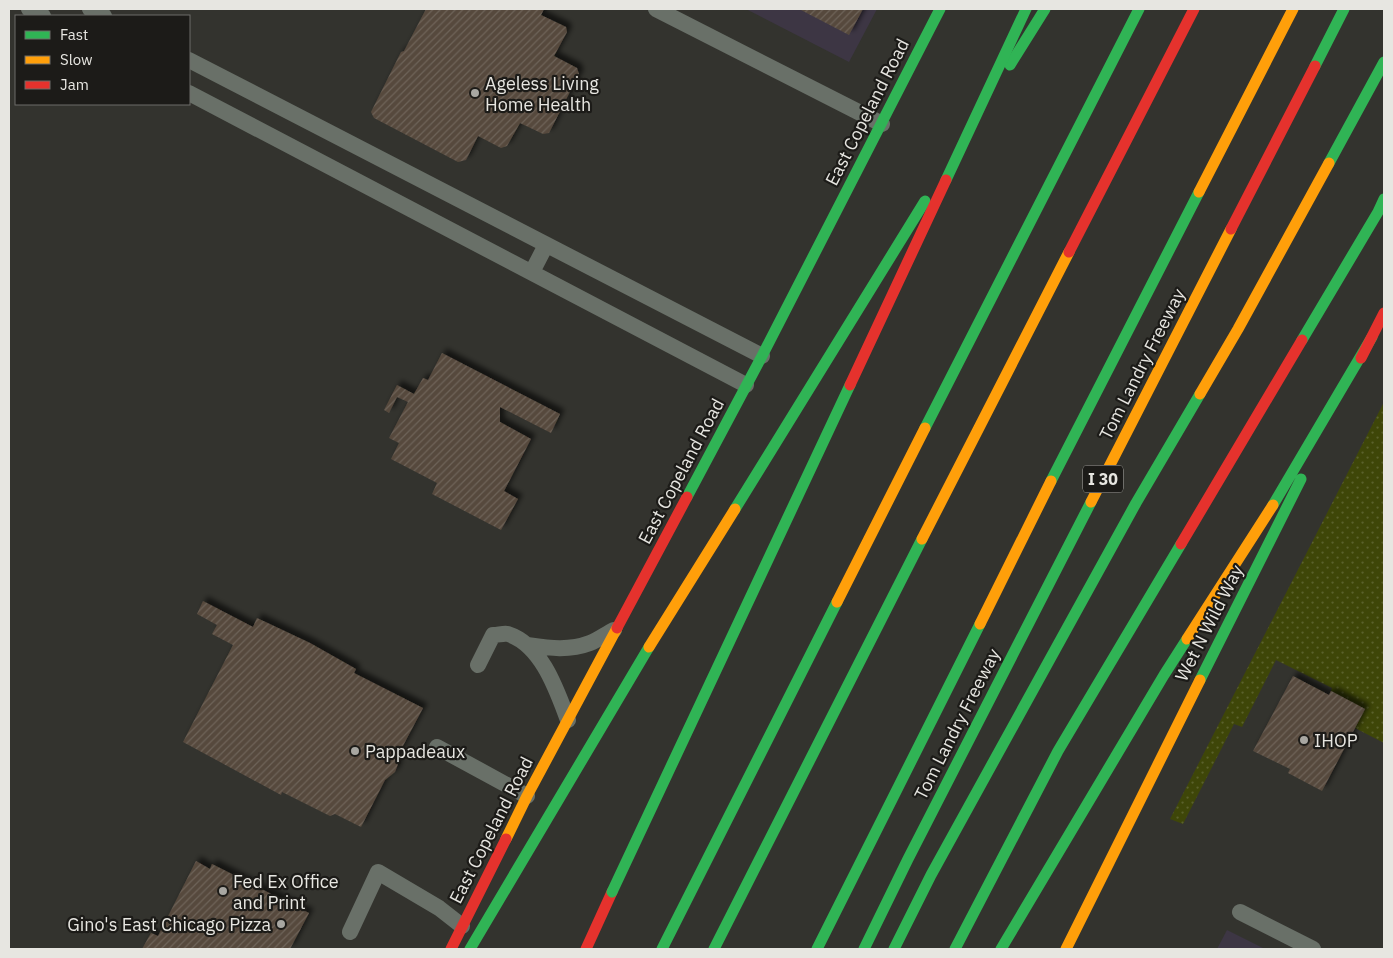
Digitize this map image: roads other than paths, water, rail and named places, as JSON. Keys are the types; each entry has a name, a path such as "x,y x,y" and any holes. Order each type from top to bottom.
{"main road":[{"name":"East Copeland Road","path":"451,949 527,796 762,356 940,9"},
{"path":"586,949 1026,9"},
{"path":"470,949 627,683 1045,9"},
{"path":"662,949 1139,9"},
{"path":"714,949 1194,9"},
{"path":"817,949 1048,485 1293,9"},
{"name":"Tom Landry Freeway","path":"864,949 917,841 1344,9"},
{"path":"894,949 931,875 1126,520 1238,329 1384,62"},
{"path":"955,949 1058,751 1384,199"},
{"name":"Wet N Wild Way","path":"1066,949 1384,313"},
{"path":"1001,949 1164,675 1268,513 1372,337"}],"lane":[{"path":"29,9 41,15"},
{"path":"90,9 102,15"},
{"path":"656,9 882,124"},
{"path":"190,61 762,356"},
{"path":"190,94 746,385"},
{"path":"532,272 546,245"},
{"path":"478,665 493,635 507,634 528,645 571,648 591,643 617,628"},
{"path":"528,645 549,672 568,720"},
{"path":"437,746 527,796"},
{"path":"350,932 378,872 439,908 462,926"},
{"path":"1240,912 1313,949"}],"place":[{"name":"Ageless Living Home Health","path":"475,93"},
{"name":"IHOP","path":"1304,740"},
{"name":"Pappadeaux","path":"355,751"},
{"name":"Fed Ex Office and Print","path":"223,891"},
{"name":"Gino's East Chicago Pizza","path":"281,924"}]}
